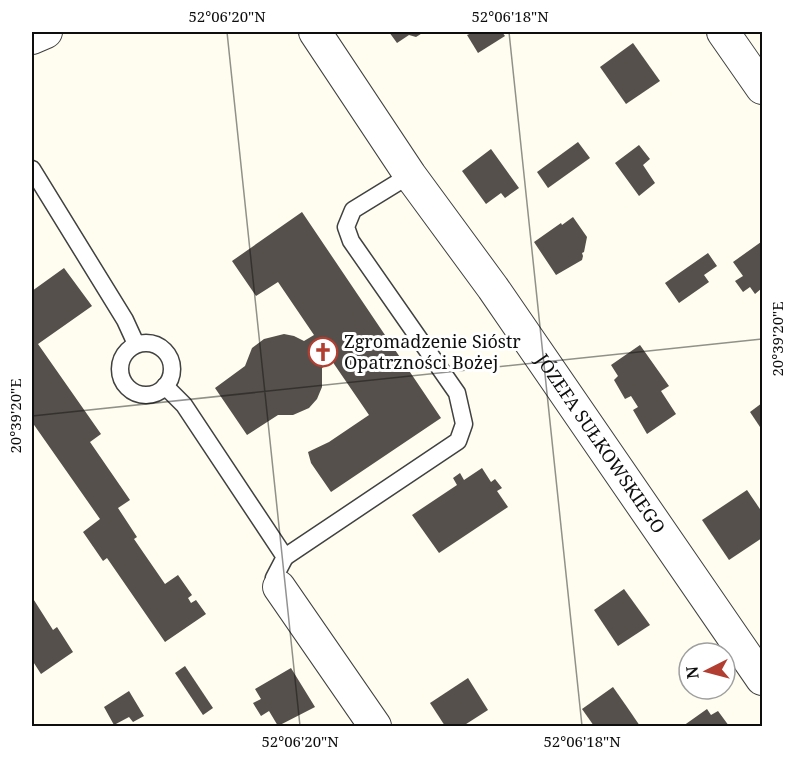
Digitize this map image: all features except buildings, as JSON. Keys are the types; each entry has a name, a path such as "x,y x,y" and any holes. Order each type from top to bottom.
{"street":[{"path":"32,38 46,32"},
{"name":"JÓZEFA SUŁKOWSKIEGO","path":"315,32 410,175 493,288 762,679"},
{"path":"723,32 762,88"},
{"path":"279,587 375,726"}],"lane":[{"path":"32,169 125,320 136,344"},
{"path":"279,587 274,578 285,557 458,441 464,424 458,393 351,241 346,227 353,210 410,175"},
{"path":"136,344 153,344 167,354 172,370 165,386 150,395 134,392 127,387 120,372 123,355 136,344"},
{"path":"165,386 184,405 285,557"}],"place":[{"name":"Zgromadzenie Sióstr Opatrzności Bożej","path":"323,352"}]}
